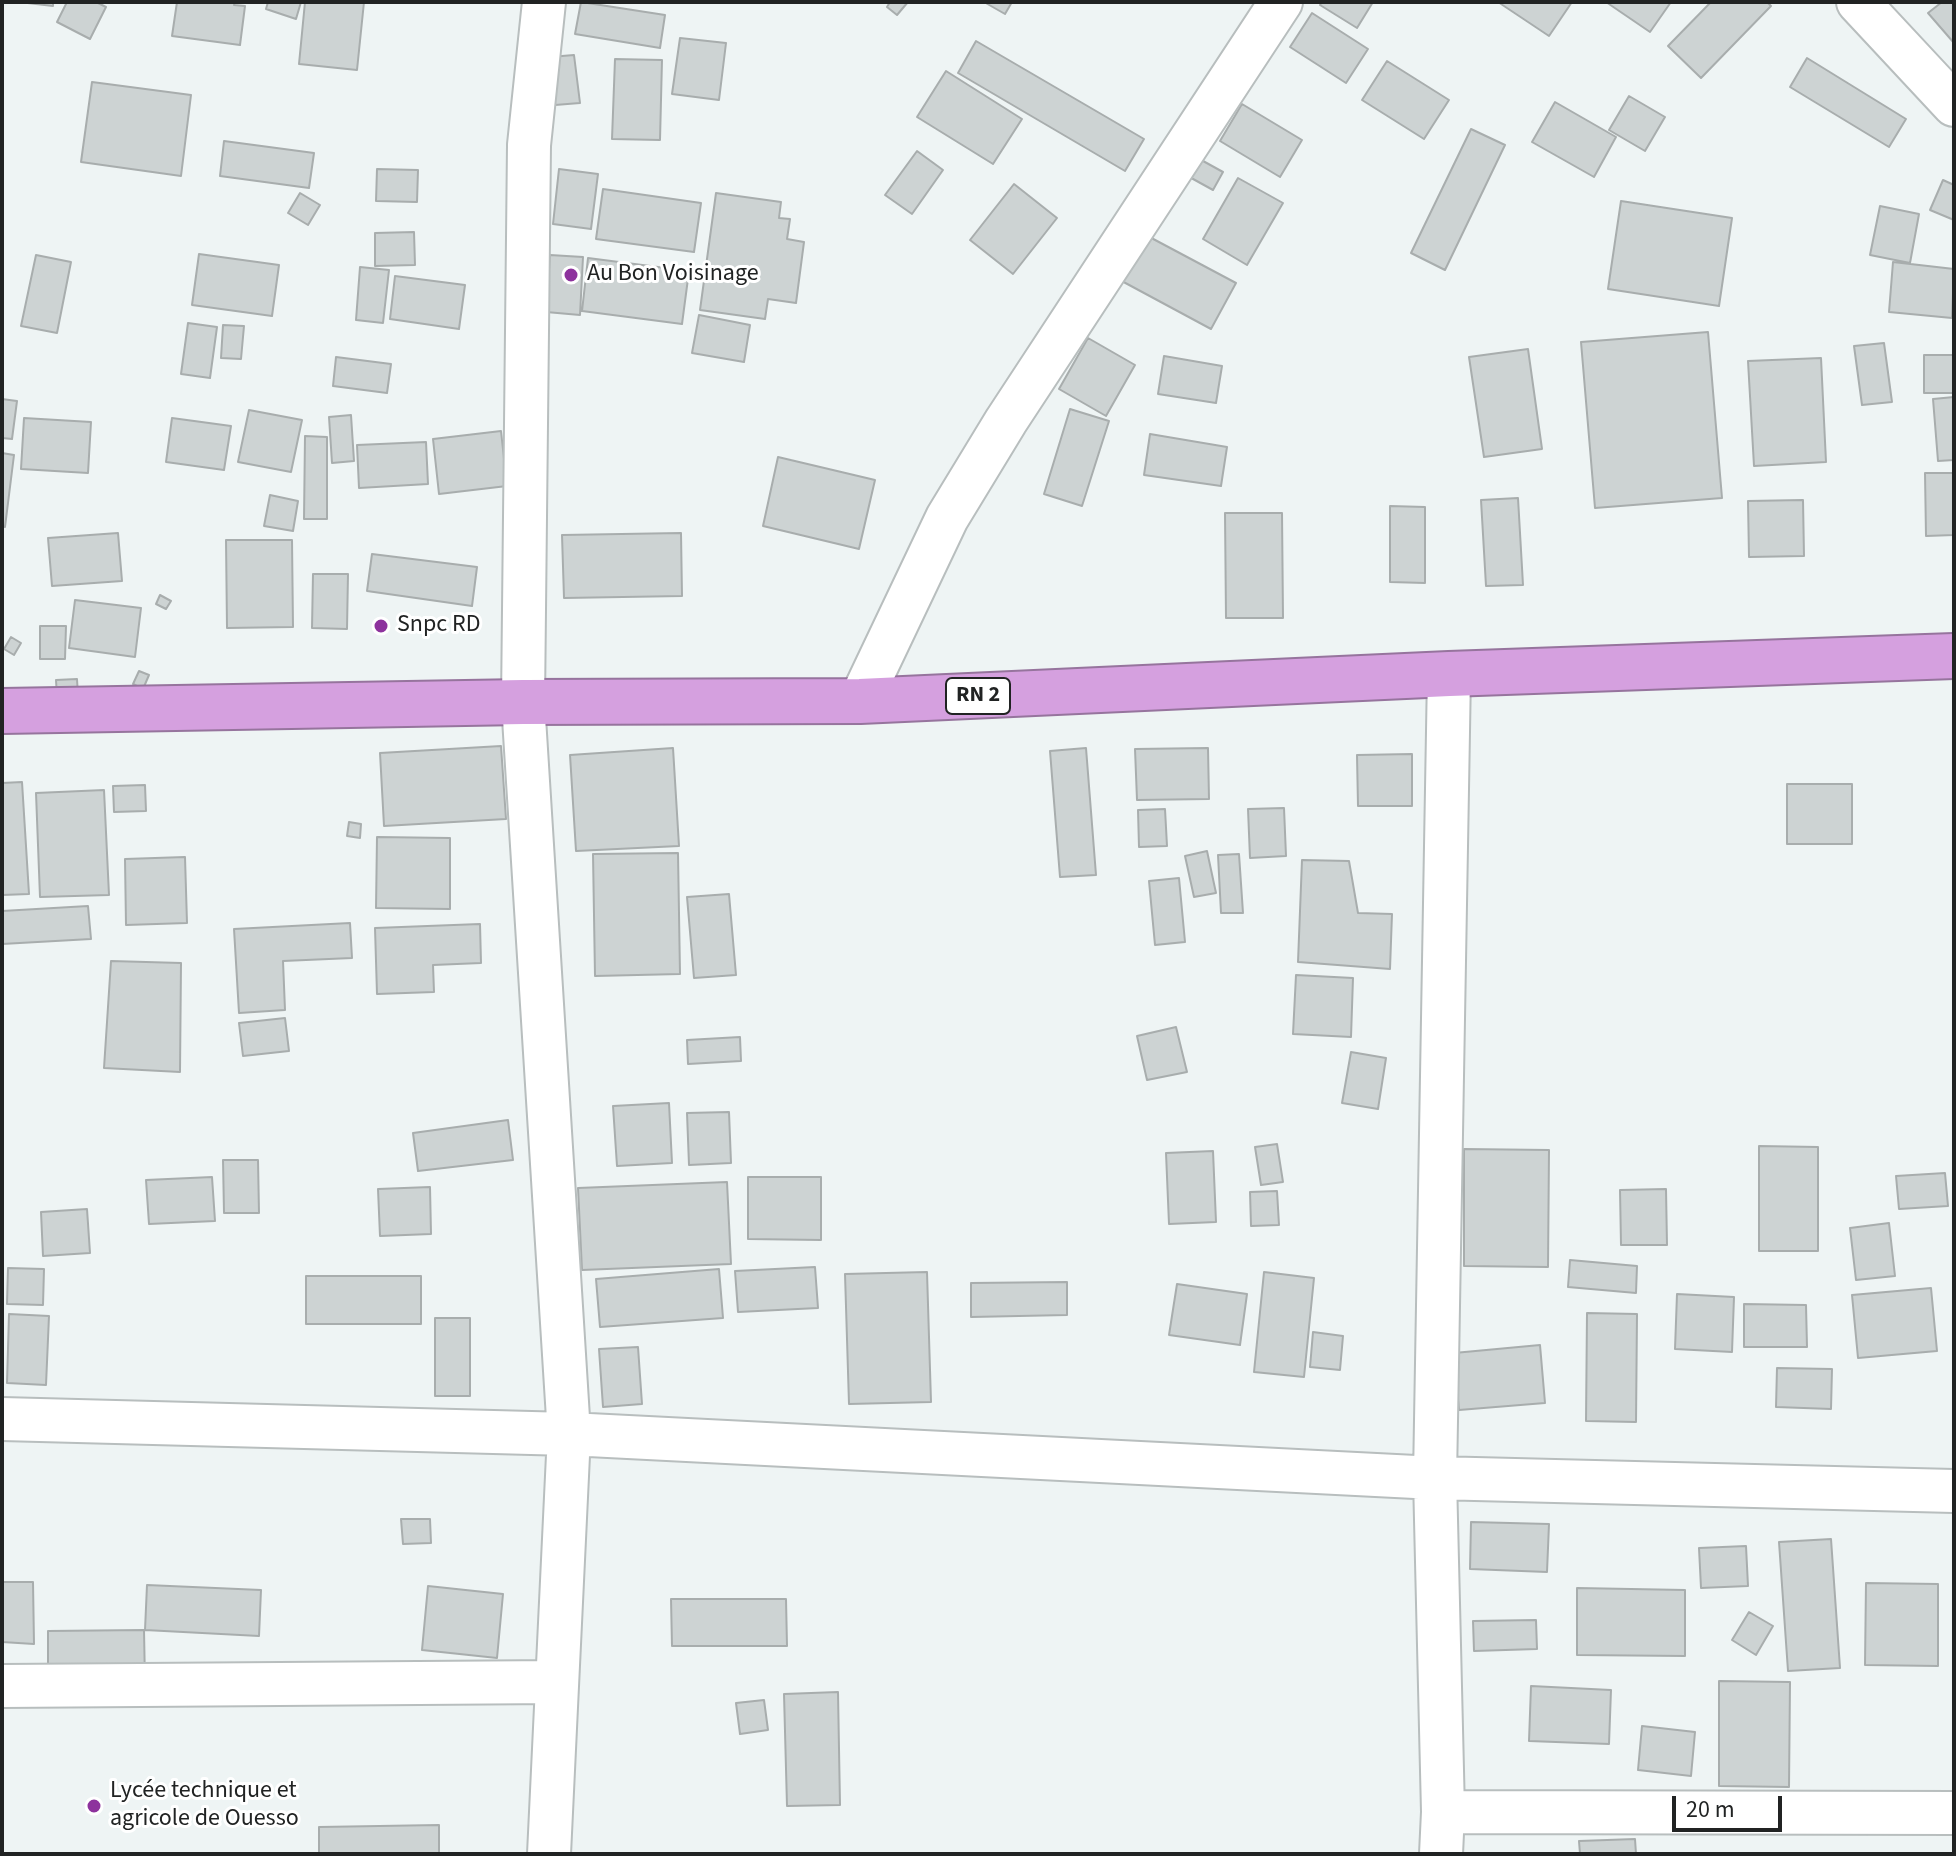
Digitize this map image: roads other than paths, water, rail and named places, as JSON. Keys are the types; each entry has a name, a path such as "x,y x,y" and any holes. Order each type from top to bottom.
{"highway":[{"name":"RN 2","path":"2,711 523,702 860,701 1449,674 1954,656"}],"street":[{"path":"544,2 529,145 523,702 569,1434 549,1854"},
{"path":"860,701 947,518 1006,421 1281,2"},
{"path":"1858,2 1954,105"},
{"path":"1441,1854 1443,1812 1435,1478 1449,674"},
{"path":"2,1419 569,1434 1435,1478 1954,1491"},
{"path":"2,1686 557,1682"},
{"path":"1443,1812 1954,1813"}],"place":[{"name":"Au Bon Voisinage","path":"571,275"},
{"name":"Snpc RD","path":"381,626"},
{"name":"Lycée technique et agricole de Ouesso","path":"94,1806"}]}
